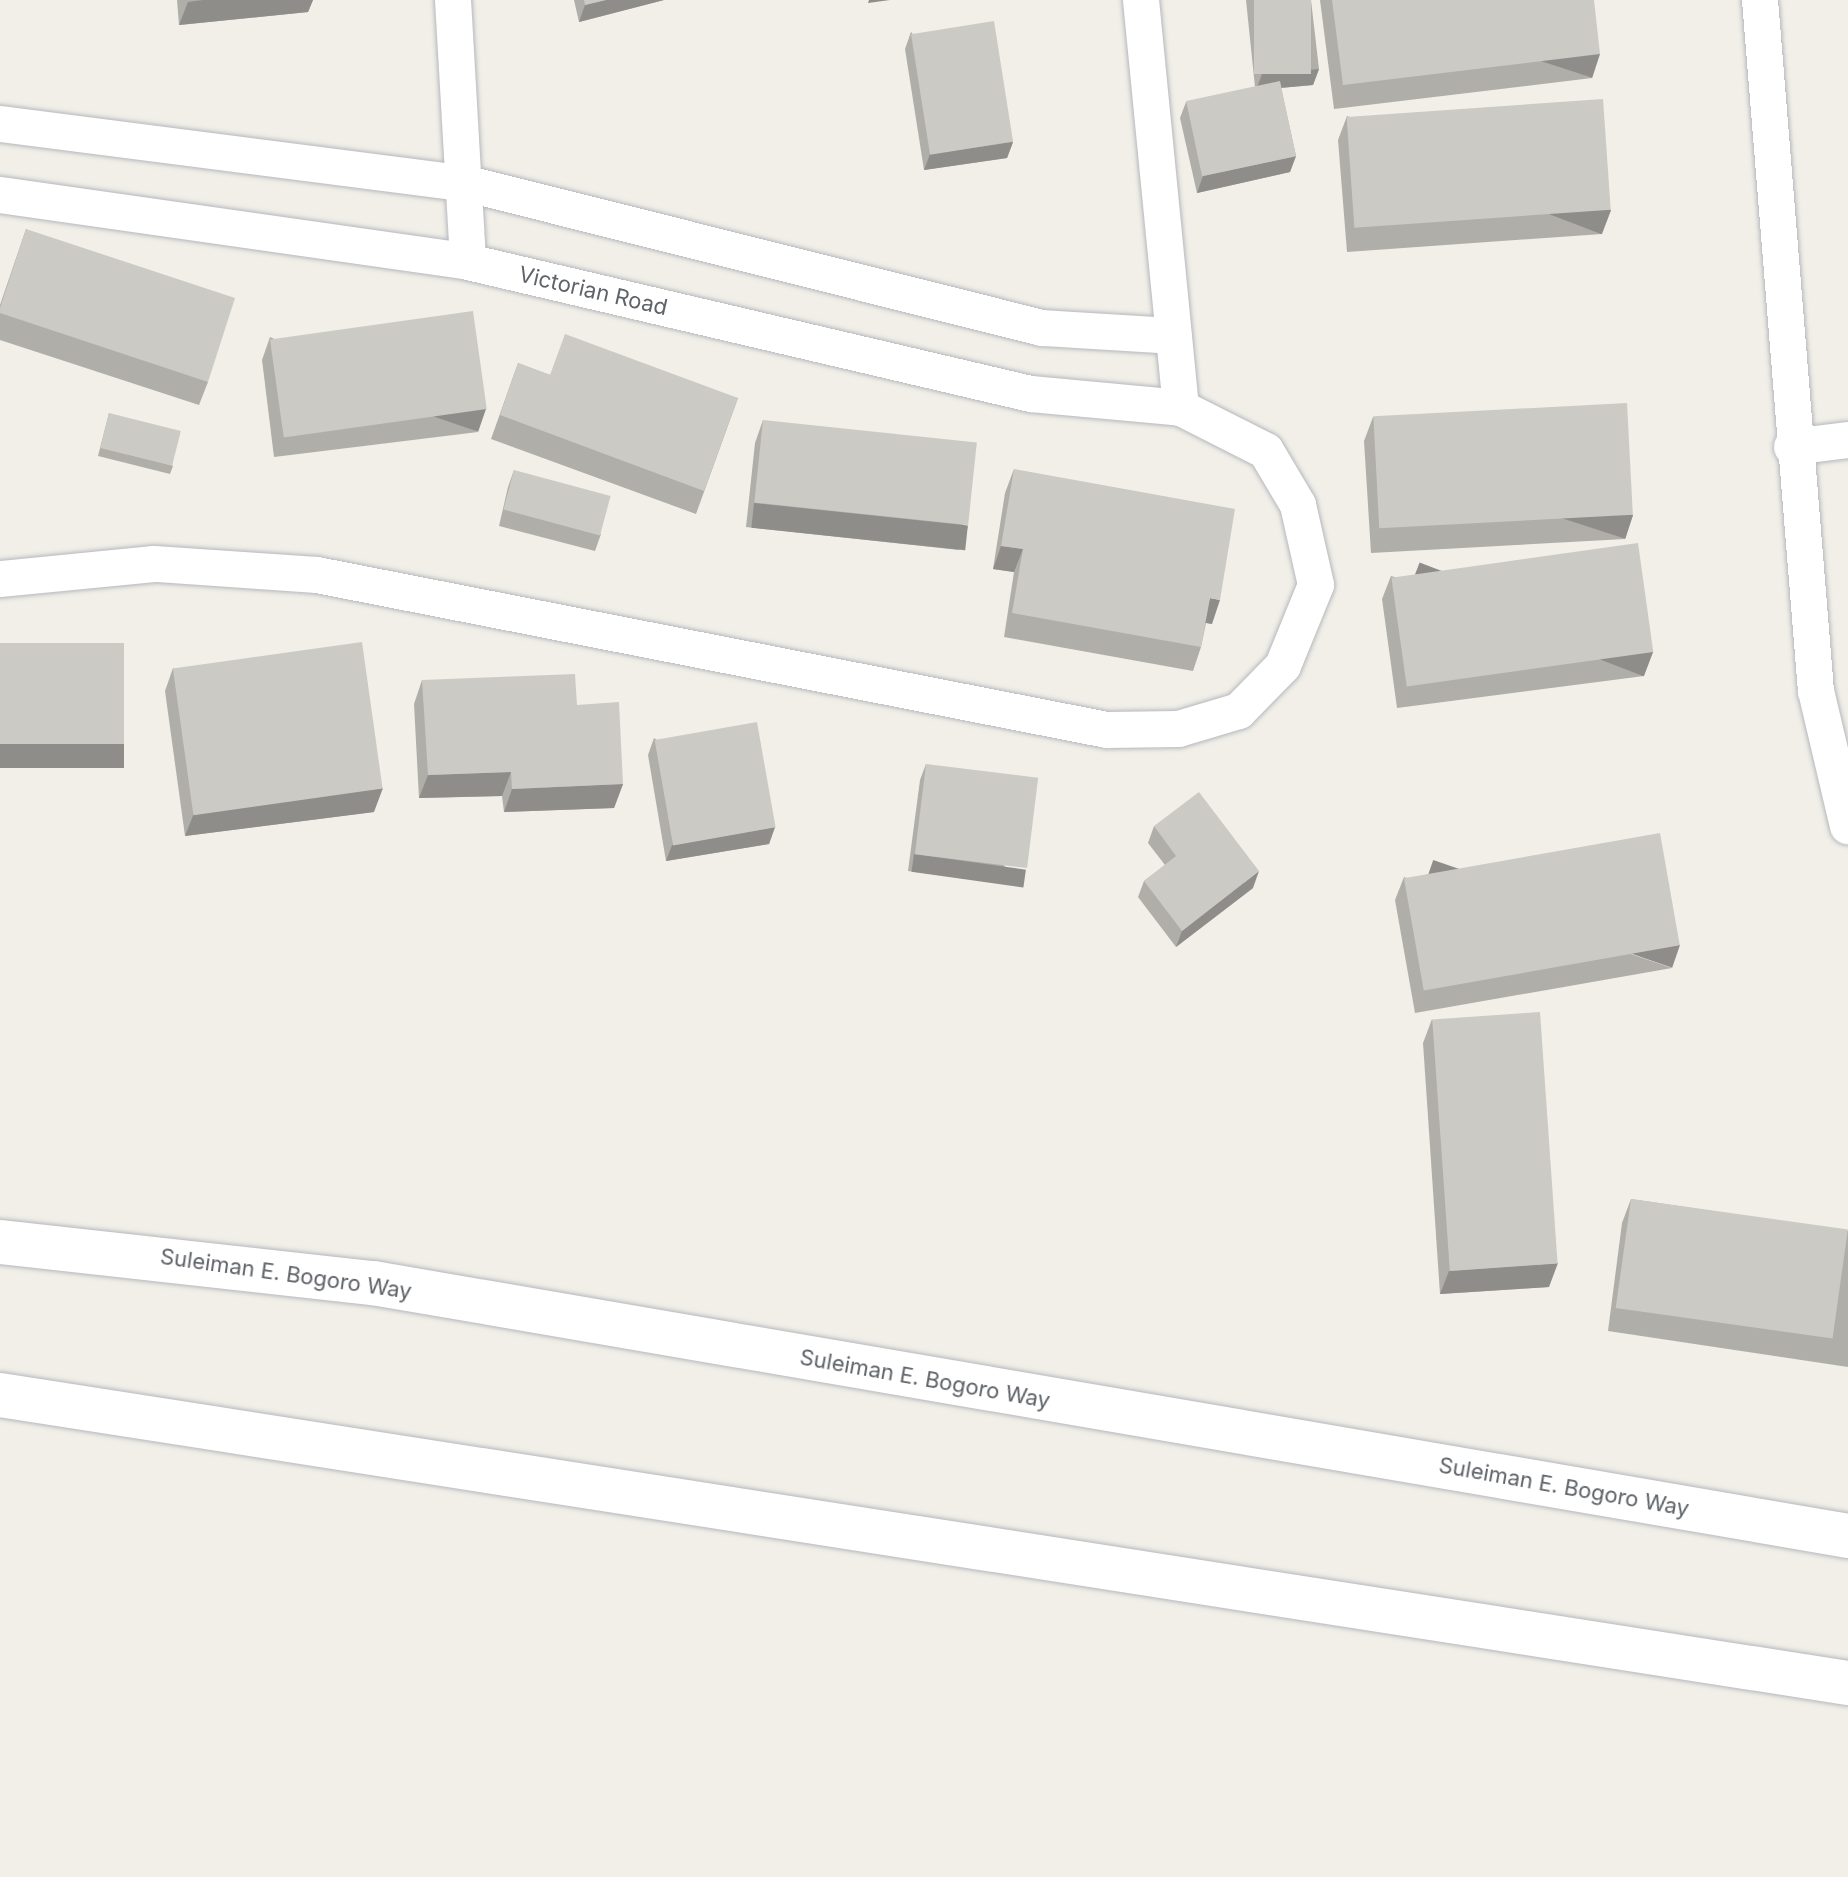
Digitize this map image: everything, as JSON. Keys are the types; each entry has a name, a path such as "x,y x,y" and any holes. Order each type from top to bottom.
{"street":[{"name":"Suleiman E. Bogoro Way","path":"0,1242 373,1283 1848,1536"},
{"path":"0,1395 1848,1683"}],"lane":[{"path":"453,0 468,184 468,262"},
{"path":"0,579 154,564 317,575 1107,730 1179,729 1239,711 1283,666 1316,585 1298,505 1266,451 1181,408 1141,0"},
{"path":"1760,0 1792,447 1816,691 1848,826"},
{"path":"0,124 468,184 1042,328 1174,336"},
{"name":"Victorian Road","path":"0,195 468,262 1031,394 1181,408"},
{"path":"1792,447 1848,440"}],"building":[{"path":"584,0 606,0 585,5"},
{"path":"1254,0 1311,0 1311,74 1254,74"},
{"path":"1332,0 1594,0 1600,54 1343,85"},
{"path":"994,21 1013,141 930,155 911,34"},
{"path":"1280,81 1296,156 1202,176 1186,101"},
{"path":"1603,99 1611,210 1354,228 1347,117"},
{"path":"26,229 235,298 208,382 0,313"},
{"path":"473,311 487,409 284,438 270,340"},
{"path":"565,334 738,398 704,491 500,415 518,363 550,375"},
{"path":"1627,403 1633,515 1379,528 1373,416"},
{"path":"109,413 181,431 172,466 100,448"},
{"path":"763,420 977,442 968,525 754,503"},
{"path":"1014,469 1235,509 1220,600 1210,598 1201,647 1012,613 1023,549 1001,546"},
{"path":"514,470 611,496 600,535 503,510"},
{"path":"1638,543 1653,652 1407,687 1391,578"},
{"path":"362,642 383,789 193,815 173,669"},
{"path":"0,643 124,643 124,744 0,744"},
{"path":"575,674 577,705 619,702 623,784 512,789 511,772 428,775 422,680"},
{"path":"757,722 776,827 673,845 655,740"},
{"path":"926,764 1038,778 1027,868 915,854"},
{"path":"1199,792 1259,871 1182,931 1144,881 1176,856 1154,826"},
{"path":"1660,833 1680,945 1424,990 1404,878"},
{"path":"1540,1012 1558,1263 1450,1271 1432,1020"},
{"path":"1631,1199 1848,1229 1833,1338 1616,1308"}]}
